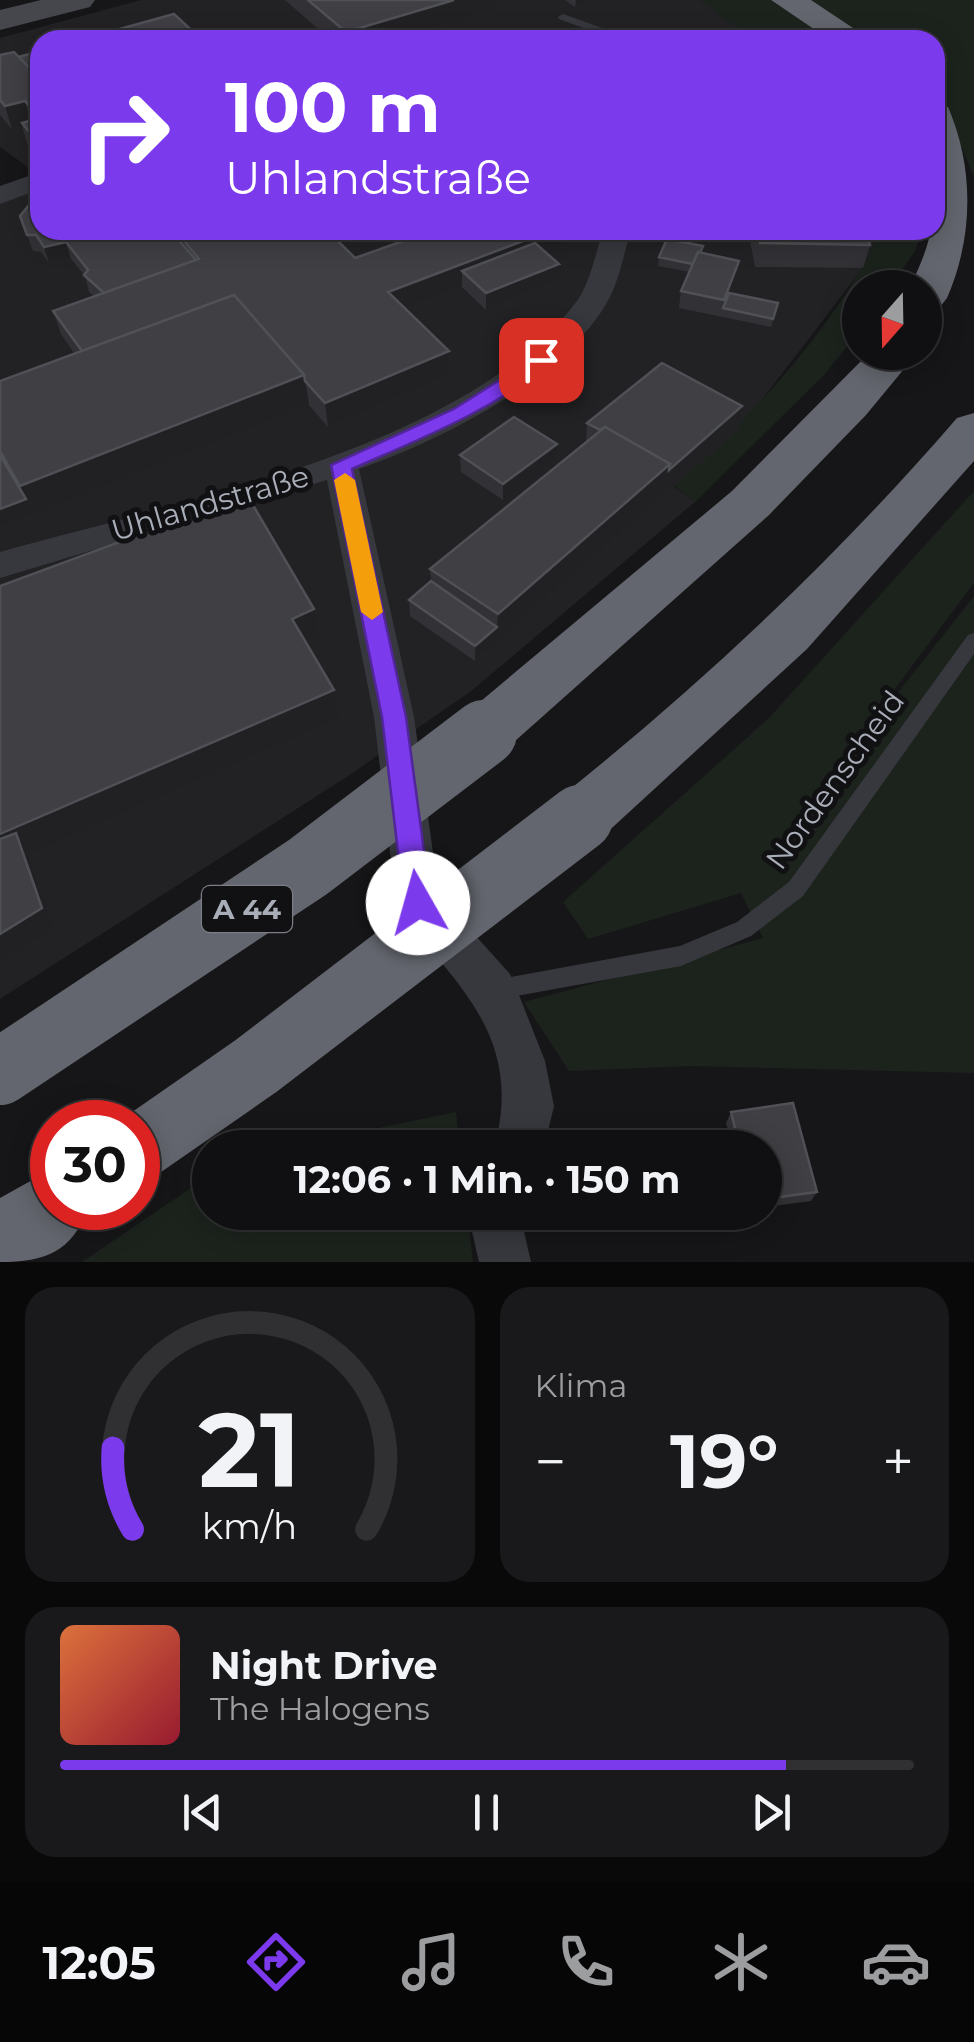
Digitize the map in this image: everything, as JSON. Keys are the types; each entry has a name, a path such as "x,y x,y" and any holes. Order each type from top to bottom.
{"highway":[{"path":"787,0 837,30"},
{"path":"939,270 961,226 964,183 945,138"},
{"name":"A 44","path":"942,297 974,258"},
{"name":"A 44","path":"0,1072 177,957 394,807 765,490 878,370"},
{"path":"160,1133 256,1066 679,738 815,611 914,503 974,429"},
{"path":"0,1243 30,1222"}],"main road":[{"path":"0,6 21,0"},
{"path":"0,20 79,0"}],"street":[{"path":"0,196 30,184"},
{"name":"Uhlandstraße","path":"0,565 342,465 461,414 504,389 568,334 608,278 615,240"},
{"path":"342,465 394,717 418,903 494,990 521,1061 530,1106 524,1130"},
{"path":"499,1230 504,1262"}],"lane":[{"path":"562,17 598,30"},
{"name":"Nordenscheid","path":"494,990 681,956 744,929 796,889 974,640"}],"shaded area":[{"path":"141,0 701,0 742,30 30,30 30,169 0,147 0,38"},
{"path":"699,0 770,0 817,30 742,30"},
{"path":"799,0 974,0 974,177 945,116 945,30 848,30"},
{"path":"30,186 30,240 876,240 861,270 842,270 842,295 751,414 674,487 695,502 470,692 348,776 0,999 0,188"},
{"path":"876,240 919,240 902,270 860,270"},
{"path":"842,300 842,352 824,375 695,502 674,486 733,431"},
{"path":"974,491 974,583 785,836 974,596 974,1073 690,1066 569,1071 524,1002 763,938 741,893 588,939 563,902 768,719"},
{"path":"456,1112 458,1130 369,1130"},
{"path":"192,1187 192,1230 469,1230 473,1262 82,1262 129,1230 160,1230 160,1209"}],"building":[{"path":"308,0 454,0 353,30 344,30"},
{"path":"174,14 191,30 116,30"},
{"path":"14,52 30,69 30,107 25,101 5,106 0,100 0,55"},
{"path":"30,54 30,69 19,57"},
{"path":"29,205 30,235 27,235 20,216"},
{"path":"39,240 179,240 196,260 104,293 84,275 88,270 66,242 44,247"},
{"path":"183,240 337,240 355,258 406,240 526,240 388,292 449,351 325,403 234,295 82,351 53,311 199,259"},
{"path":"667,240 703,246 693,264 659,257"},
{"path":"759,240 869,240 870,245"},
{"path":"535,243 559,264 486,293 462,271"},
{"path":"698,252 739,261 724,300 681,291"},
{"path":"729,293 778,303 773,319 723,308"},
{"path":"234,295 304,375 20,486 0,451 0,381"},
{"path":"662,363 742,406 669,470 670,464 605,427 600,430 587,423"},
{"path":"514,417 557,444 503,484 460,455"},
{"path":"605,427 670,464 498,614 430,569"},
{"path":"0,455 26,499 0,509"},
{"path":"247,495 314,609 292,619 334,690 0,834 0,586"},
{"path":"431,581 497,627 475,646 409,600"},
{"path":"16,833 42,908 0,934 0,839"},
{"path":"793,1103 817,1192 782,1197 782,1130 736,1130 731,1112"}],"slow traffic":[{"path":"345,480 372,612"}],"route":[{"path":"418,903 394,717 342,465 461,414 504,389 541,360"}]}
